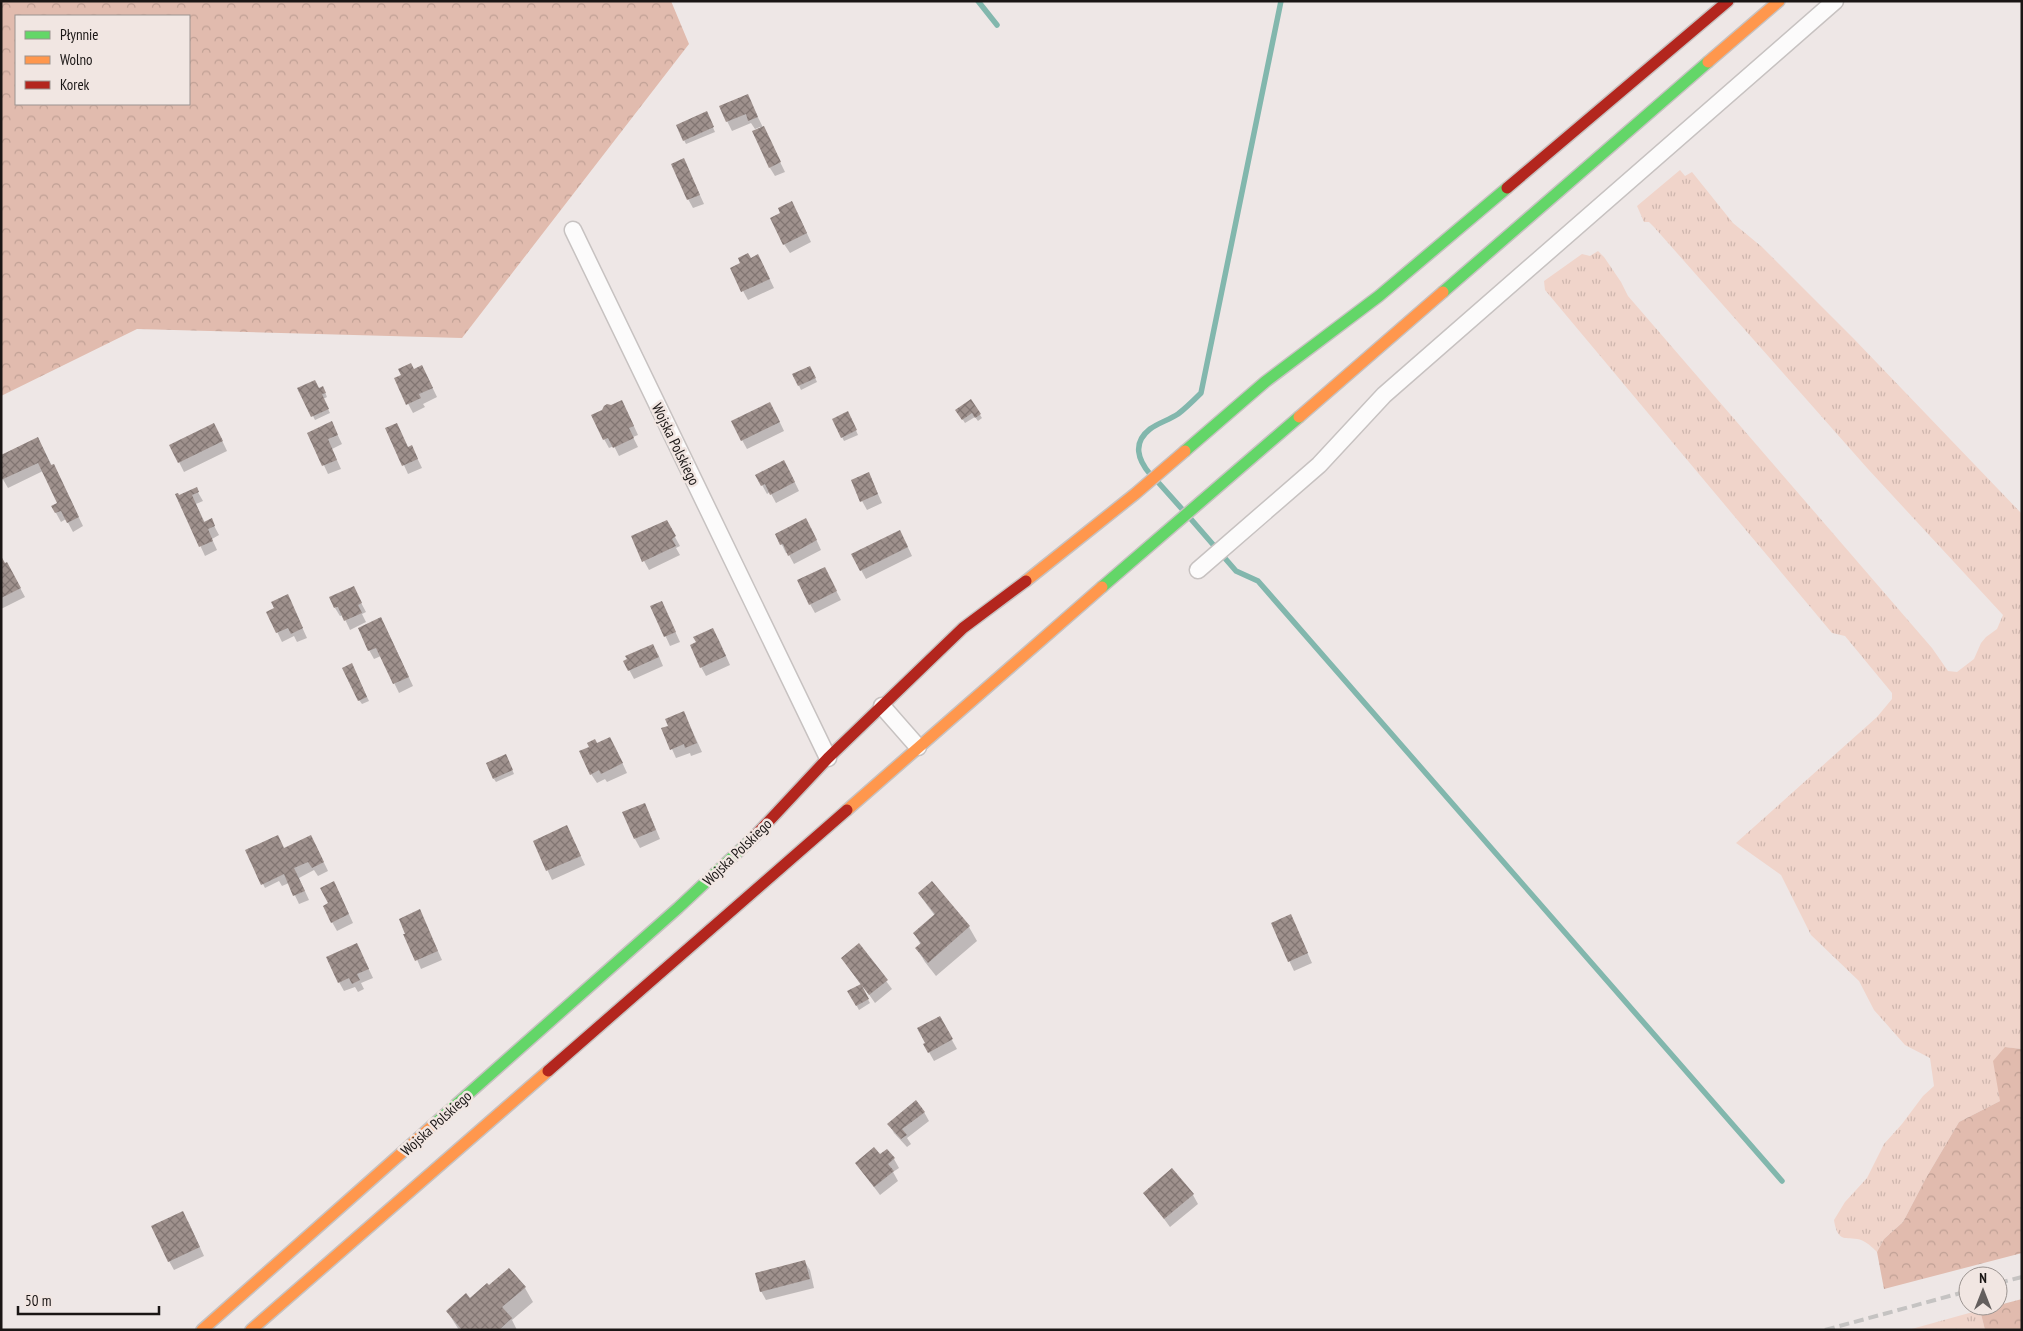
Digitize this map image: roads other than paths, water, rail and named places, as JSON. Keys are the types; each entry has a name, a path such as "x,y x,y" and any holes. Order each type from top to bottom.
{"street":[{"path":"828,758 963,628 1049,564 1135,494 1265,382 1379,296 1728,1"},
{"path":"250,1330 1162,534 1779,1"},
{"path":"1198,570 1319,465 1384,395 1836,1"},
{"name":"Wojska Polskiego","path":"202,1330 678,908 768,825 828,758 573,230"},
{"path":"882,706 918,747"}],"waterway":[{"path":"978,1 997,25"},
{"path":"1150,474 1142,463 1139,451 1144,434 1156,425 1178,414 1201,393 1281,1"},
{"path":"1157,481 1182,509"},
{"path":"1190,518 1236,571 1258,581 1782,1181"}],"railway":[{"path":"2008,1280 2022,1277"},
{"path":"1825,1330 1958,1294"}]}
